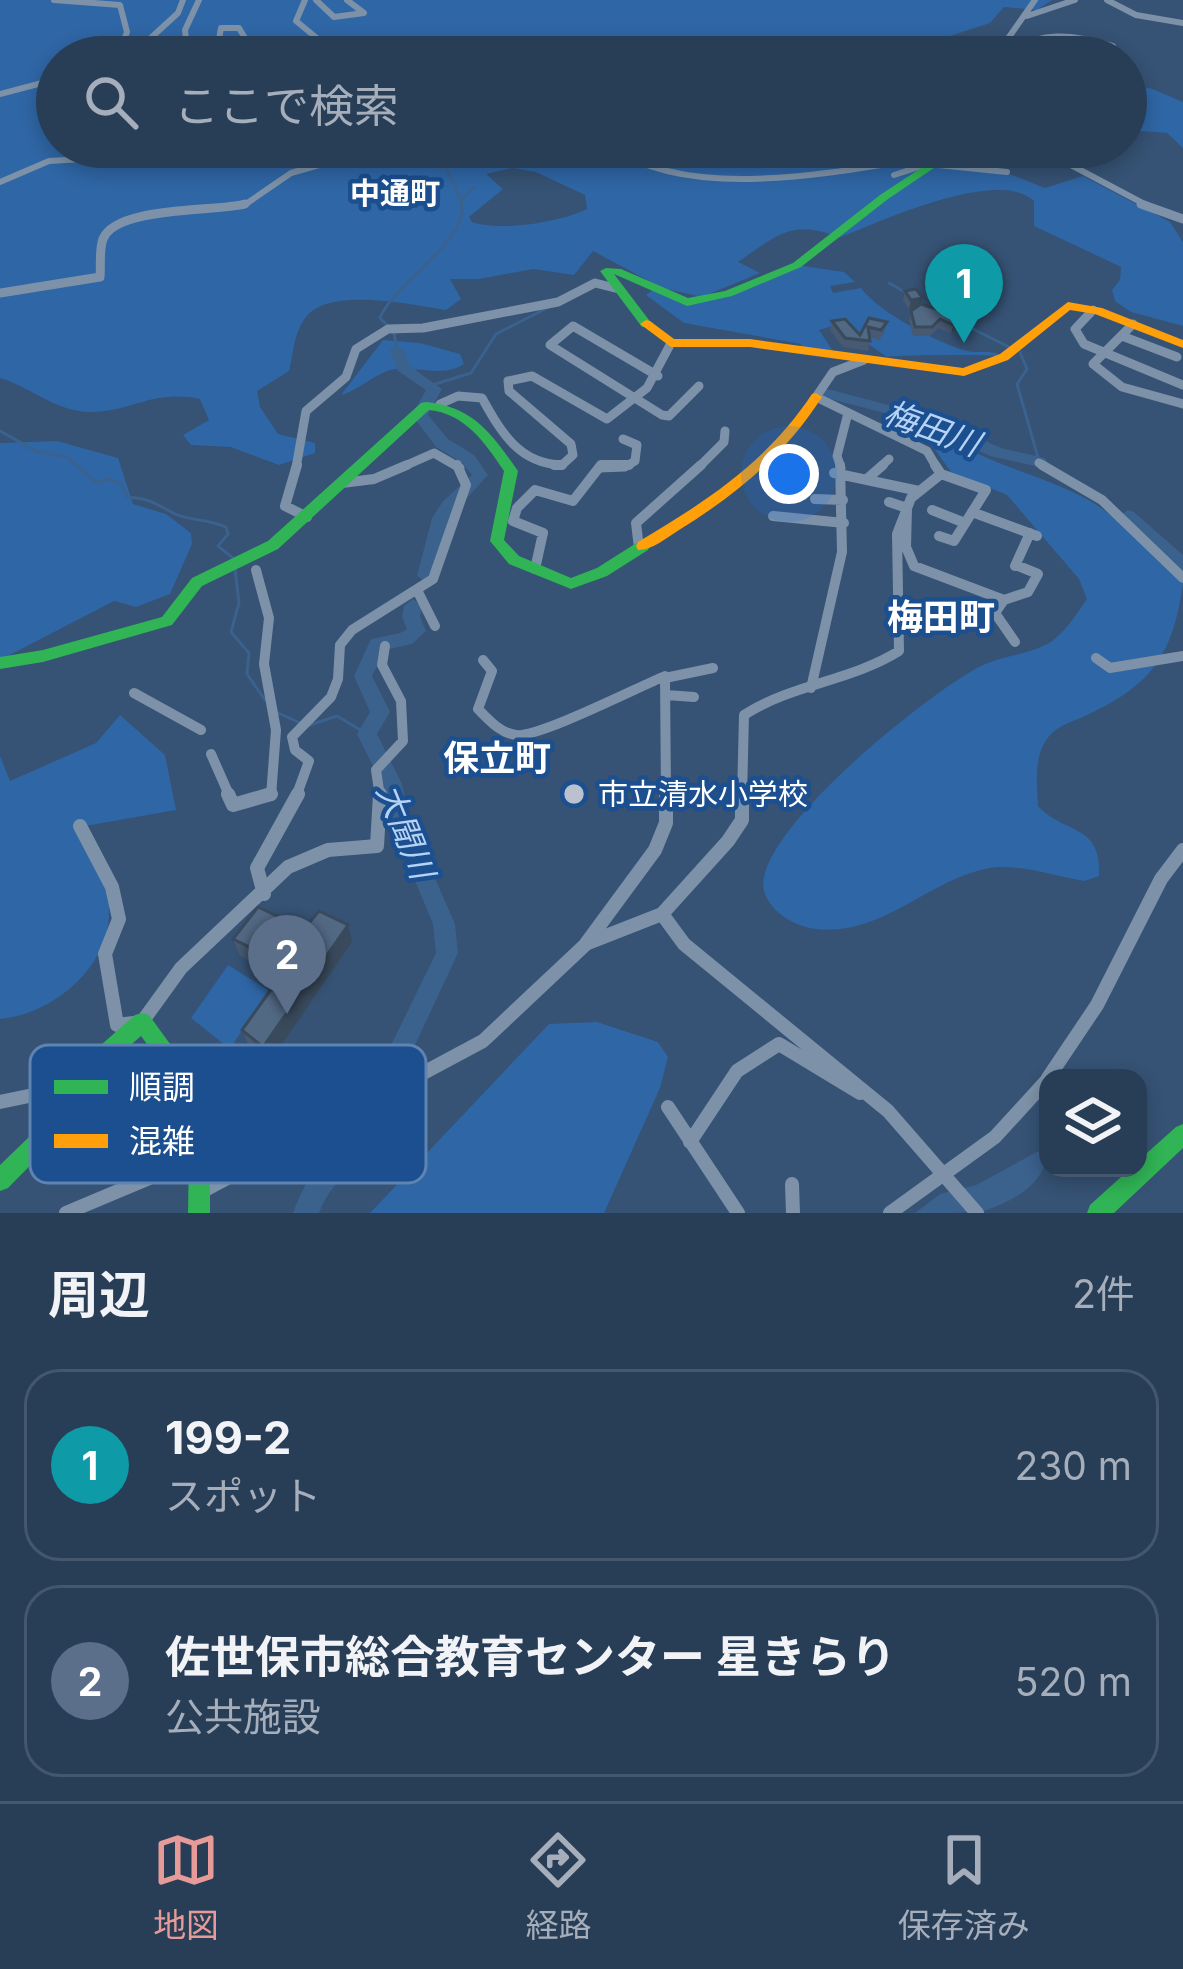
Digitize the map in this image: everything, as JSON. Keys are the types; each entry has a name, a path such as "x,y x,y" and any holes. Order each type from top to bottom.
{"main road":[{"path":"928,168 797,266 728,294 688,302 608,269 654,334 671,343 750,343 850,361 970,373 1004,356 1060,309 1093,310 1180,350"},
{"path":"0,663 153,629 176,615 197,582 273,545 428,407 467,413 511,471 496,541 505,553 571,584 581,583 639,548 773,456 802,425 816,397"},
{"path":"120,1045 142,1022 159,1045"},
{"path":"1098,1213 1183,1134"},
{"path":"0,1180 30,1150"},
{"path":"197,1183 199,1213"}],"street":[{"path":"54,0 120,5 128,23 126,36"},
{"path":"153,36 178,14 183,0"},
{"path":"184,36 199,0"},
{"path":"305,0 296,21 314,36"},
{"path":"316,0 334,17 364,13 347,0"},
{"path":"1011,36 1035,0"},
{"path":"1027,16 1075,0"},
{"path":"1107,0 1136,15 1183,23"},
{"path":"220,36 221,28 228,25 239,28 244,36"},
{"path":"0,94 36,85"},
{"path":"0,182 36,167"},
{"path":"0,293 41,284 95,282 103,238 114,226 152,214 243,206 267,194 291,173 308,168"},
{"path":"653,168 764,181 844,168"},
{"path":"894,175 919,168"},
{"path":"970,168 1007,172"},
{"path":"1074,168 1132,201 1183,219"},
{"path":"307,517 285,506 306,430 306,411 332,393 354,367 356,349 367,340 388,328 423,328 558,302 596,283 620,289"},
{"path":"1093,310 1075,328 1084,344 1183,386"},
{"path":"658,376 573,326 550,345 669,416 699,386"},
{"path":"1128,330 1093,364 1097,370 1128,391 1183,404"},
{"path":"428,407 458,396 482,398 501,436 533,460 555,466 570,460 571,444 509,391 512,378 532,376 607,419 638,401 658,376 671,343"},
{"path":"850,361 833,372 816,397 927,451 941,474 986,490 954,541"},
{"path":"812,688 844,523 836,456 848,413"},
{"path":"639,548 636,523 671,496 697,463 724,442 725,431"},
{"path":"535,569 545,539 543,533 513,521 517,508 535,490 573,501 601,466 625,467 635,461 637,445 623,439"},
{"path":"264,894 257,868 306,781 309,761 295,750 292,737 331,697 338,679 340,645 352,630 433,579 466,484 464,472 452,459 434,453 374,478 341,483"},
{"path":"868,478 889,459"},
{"path":"1039,463 1102,500 1177,560 1183,578"},
{"path":"839,474 919,491"},
{"path":"585,945 662,914 742,820 744,715 771,700 869,671 899,651 895,543 907,508 941,474"},
{"path":"815,499 843,500"},
{"path":"890,502 907,508"},
{"path":"907,508 908,561 1004,600"},
{"path":"938,510 965,523"},
{"path":"972,512 1033,534 1015,567 1038,574 1028,592 1004,600 995,613 1015,642"},
{"path":"773,516 844,523"},
{"path":"939,536 969,548"},
{"path":"211,754 233,805 271,796 275,719 264,664 269,618 256,570"},
{"path":"418,592 435,626"},
{"path":"80,826 112,886 119,920 105,955 117,1025 142,1022 181,968 288,867 310,855 377,846 382,808 376,770 403,741 399,694 384,675 380,660 385,646"},
{"path":"1096,658 1110,668 1183,656"},
{"path":"483,660 492,671 478,709 495,729 512,737 548,732 588,708 665,678 713,668"},
{"path":"426,1074 483,1041 585,945 655,850 666,824 665,678"},
{"path":"134,693 201,730"},
{"path":"666,694 694,697"},
{"path":"1054,1069 1097,1005 1161,879 1183,850"},
{"path":"662,914 684,944 871,1097 947,1175 976,1213"},
{"path":"690,1142 737,1071 779,1044 844,1086 871,1097"},
{"path":"890,1213 947,1175 1027,1108 1039,1091"},
{"path":"0,1102 30,1096"},
{"path":"668,1107 738,1213"},
{"path":"66,1213 135,1183"},
{"path":"197,1193 217,1183"},
{"path":"792,1184 794,1213"}],"shaded area":[{"path":"0,0 1052,0 1037,10 1004,7 990,23 950,36 36,36 36,168 512,168 994,168 1045,188 1083,176 1170,222 1183,242 1183,326 1131,312 1115,301 1112,290 1120,280 1121,267 1034,226 1034,201 1017,192 994,190 938,201 839,238 809,229 785,233 738,262 760,273 702,297 662,288 593,251 574,275 533,269 450,279 461,299 446,310 373,300 333,302 302,323 289,371 257,391 260,407 278,434 315,443 315,453 279,465 231,447 191,445 183,435 209,420 200,399 168,397 88,412 65,408 0,378","holes":["512,168 536,172 585,195 587,209 530,224 472,222 469,217 503,189 486,174"]},
{"path":"1147,88 1183,102 1183,148 1167,133 1147,132"},
{"path":"797,265 844,272 855,282 830,286 833,293 861,288 881,307 925,334 967,351 1004,357 887,357 867,343 869,338 840,324 819,330 835,354 801,349 801,344 684,323 646,295 654,289 699,302"},
{"path":"383,340 420,343 460,354 464,364 448,370 389,370 341,395"},
{"path":"919,420 965,441 961,445 976,453 1068,490 1111,515 1183,584 1178,610 1164,651 1141,681 1057,730 1039,757 1038,806 1088,838 1095,847 1099,876 1084,881 1022,868 985,869 861,925 815,929 779,913 765,894 766,870 783,839 848,768 926,702 983,665 1052,641 1087,599 1079,579 1007,495 951,472 934,448 910,429"},
{"path":"57,441 118,458 133,504 166,514 191,533 192,544 170,594 136,607 114,601 0,660 0,443"},
{"path":"120,715 165,755 176,810 74,828 108,897 108,927 101,947 91,966 60,996 21,1015 0,1019 0,756 10,781 96,743"},
{"path":"228,965 268,990 233,1045 225,1045 191,1018"},
{"path":"597,1022 658,1042 668,1057 660,1088 604,1213 370,1213 398,1183 426,1183 426,1154 549,1024"},
{"path":"1039,1151 1036,1180 1006,1202 981,1212 915,1213 940,1194 976,1185"}],"building":[{"path":"916,289 923,298 911,300 905,291"},
{"path":"921,304 962,318 953,325 940,319 932,327 915,327 911,311"},
{"path":"869,318 887,322 881,330 868,327 870,341 845,338 832,321 845,319 860,335"},
{"path":"258,907 304,929 319,911 348,925 264,1045 242,1030 288,966 233,939"}],"waterway":[{"path":"388,326 380,318 387,306 441,250 460,221 461,201 446,168"},
{"path":"462,199 473,187"},
{"path":"889,283 903,291"},
{"path":"432,385 471,373 496,334 551,306"},
{"path":"959,322 1009,347"},
{"path":"394,333 397,350"},
{"name":"大聞川","path":"397,350 403,368 434,389 420,415 442,443 468,459 480,475 440,518 426,576"},
{"path":"1020,352 1027,369 1017,384 1039,461"},
{"name":"梅田川","path":"824,393 928,420 996,452 1039,462"},
{"path":"0,431 36,451 67,457 97,483 107,479 122,484 127,497 226,527 228,534 218,546 234,559"},
{"name":"梅田川","path":"1128,516 1183,565"},
{"path":"235,569 239,603 231,632 249,653 247,674 265,700"},
{"name":"大聞川","path":"403,1045 447,953 444,924 400,821 392,784 367,734 380,712 363,676 378,644 405,639 417,631 411,617 413,606"},
{"path":"276,712 298,722"},
{"path":"307,726 337,716 367,734"},
{"name":"大聞川","path":"306,1213 319,1183"}],"traffic: fast":[{"path":"646,324 606,271 617,271 687,302 728,294 797,265 928,168"},
{"path":"0,663 43,656 167,621 197,582 273,545 426,406 466,418 511,471 497,541 514,560 571,584 602,572 643,546"},
{"path":"116,1045 142,1022 159,1045"},
{"path":"1098,1213 1183,1134"},
{"path":"0,1180 30,1150"},
{"path":"199,1183 199,1213"}],"traffic: slow":[{"path":"646,324 671,343 750,343 964,372 1004,357 1068,306 1098,311 1183,344"},
{"path":"643,546 740,482 782,443 816,397"}],"place":[{"name":"199-2","path":"964,343"},
{"name":"市立清水小学校","path":"574,794"},
{"name":"佐世保市総合教育センター 星きらり","path":"287,1014"}],"district":[{"name":"中通町","path":"395,193"},
{"name":"梅田町","path":"941,617"},
{"name":"保立町","path":"497,758"}]}
